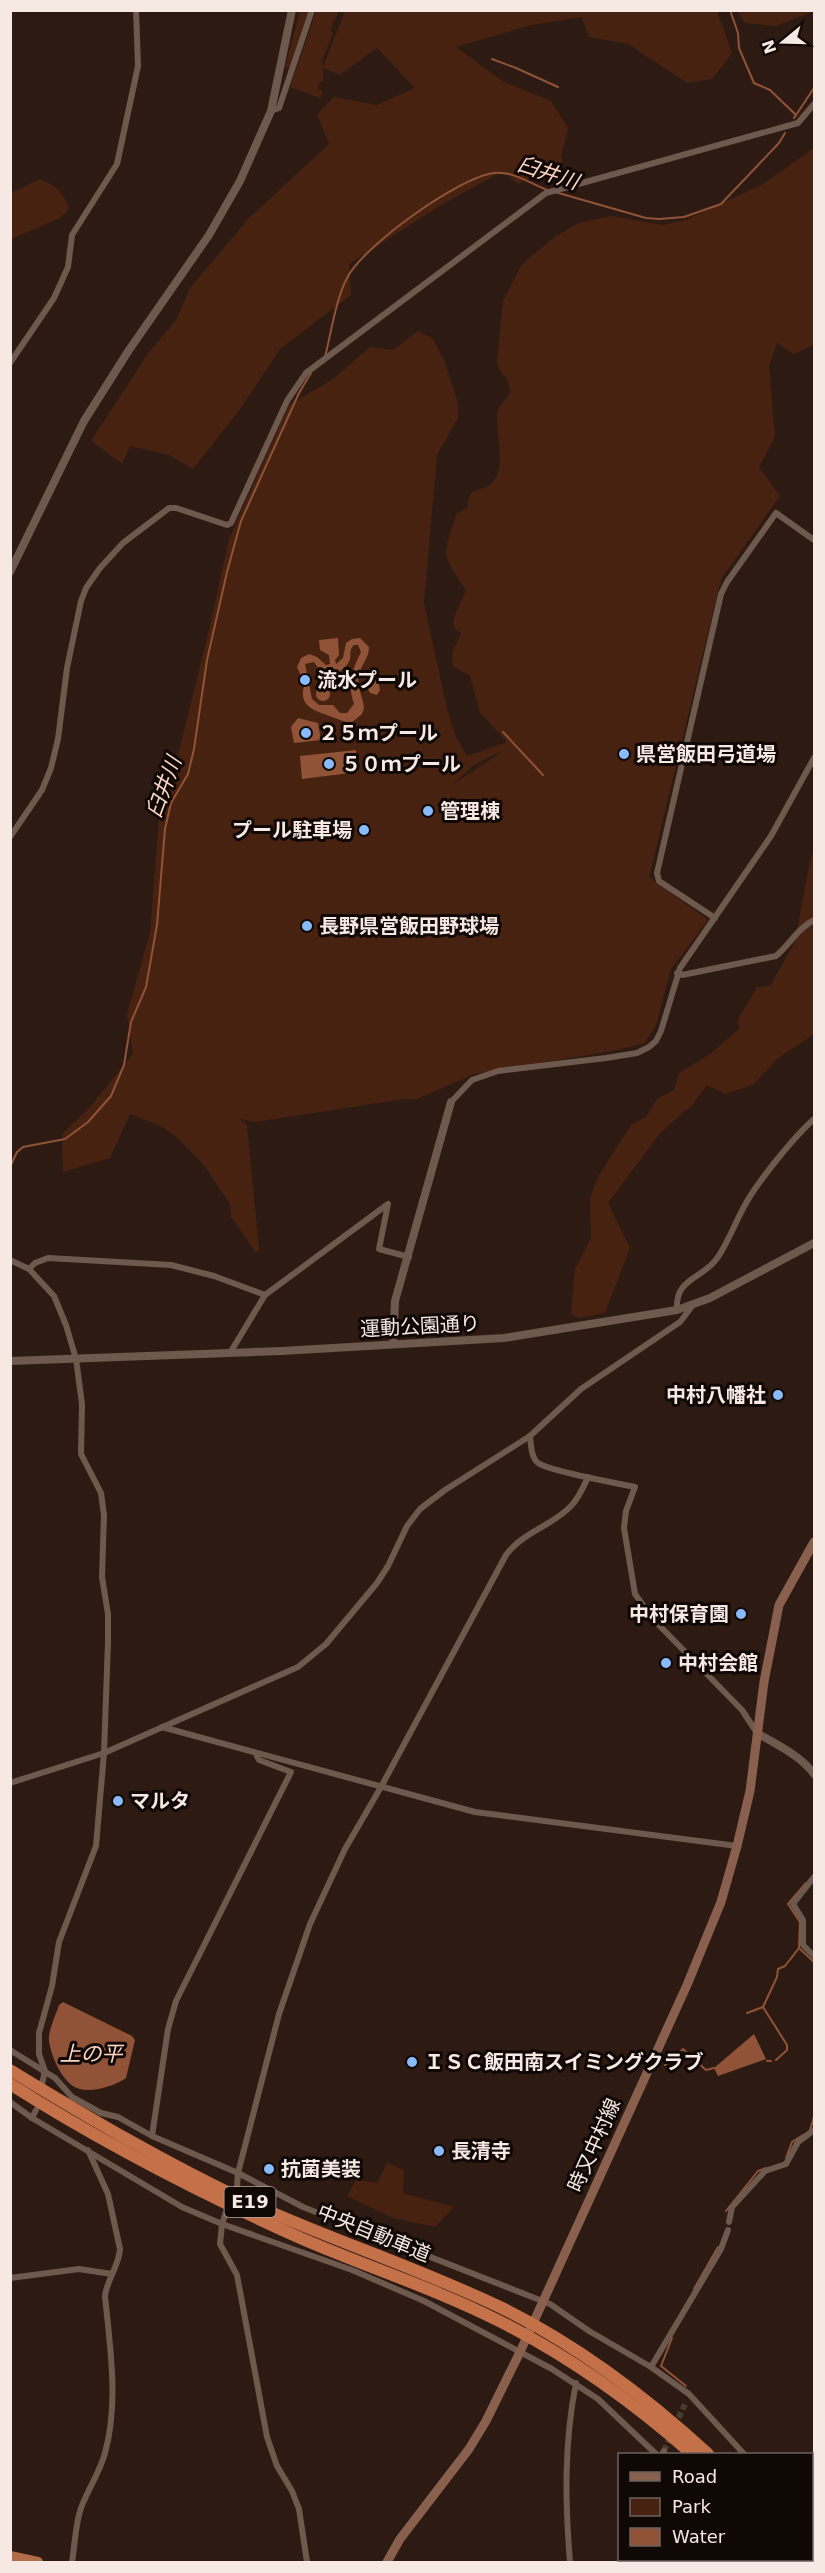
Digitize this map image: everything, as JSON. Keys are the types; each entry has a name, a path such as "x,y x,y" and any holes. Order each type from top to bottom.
{"highway":[{"name":"中央自動車道","path":"10,2070 146,2150 249,2202 499,2314 546,2339 645,2399 707,2453"},
{"name":"中央自動車道","path":"10,2084 120,2150 202,2193 300,2238 499,2314"},
{"name":"中央自動車道","path":"546,2339 638,2408 691,2453"},
{"path":"10,2556 38,2562"}],"main road":[{"name":"時又中村線","path":"387,2562 400,2539 469,2449 520,2352 687,1985 721,1902 737,1846 750,1791 771,1639 779,1605 814,1542"}],"street":[{"path":"10,363 54,298 68,267 72,235 117,164 138,66 136,10"},
{"path":"10,572 84,421 129,350 209,235 240,181 271,111 292,10"},
{"path":"271,111 279,108 312,10"},
{"path":"10,837 42,790 51,768 58,739 67,668 86,588 100,568 123,543 169,508 176,508 227,525 231,523 287,401 306,372 320,364 546,193 798,123 814,104"},
{"path":"715,918 659,881 657,873 721,594 776,513 814,540"},
{"path":"393,1344 395,1301 451,1102 472,1080 498,1071 606,1058 643,1051 656,1041 677,973 771,836 814,758"},
{"path":"677,973 682,975 776,956 802,926 814,920"},
{"path":"677,1310 676,1298 683,1287 715,1262 746,1202 801,1131 814,1119"},
{"path":"230,1353 265,1295 388,1204 379,1249 409,1257"},
{"name":"運動公園通り","path":"10,1361 230,1353 504,1338 677,1310 693,1305 814,1243"},
{"path":"28,1269 35,1263 48,1258 171,1265 214,1276 265,1295"},
{"path":"10,1260 28,1269 54,1296 76,1359 82,1404 81,1454 101,1493 104,1515 102,1576 108,1614 104,1753 96,1846 64,1926 39,2033 39,2054 45,2071 42,2084"},
{"path":"10,1783 104,1753 285,1674 316,1653 377,1583 388,1566 407,1526 420,1509 444,1490 530,1436 581,1389 680,1322 693,1305"},
{"path":"530,1436 533,1456 538,1463 635,1487 626,1511 624,1528 635,1594 653,1619 742,1710 757,1733 789,1751 809,1766 814,1774"},
{"path":"237,2187 238,2173 279,2014 310,1924 345,1849 506,1555 514,1544 569,1509 578,1498 588,1477"},
{"path":"162,1727 475,1812 737,1846"},
{"path":"152,2136 168,2029 176,2001 291,1772 259,1760 256,1754"},
{"path":"814,1877 793,1904 803,1920 803,1945 814,1956"},
{"path":"10,2050 55,2078 72,2097 101,2113 118,2117 152,2136 238,2173 313,2211 544,2301 651,2367 689,2394 743,2453"},
{"path":"10,2102 32,2118 182,2207 222,2224 352,2270 424,2301 520,2352 576,2383 598,2399 655,2453"},
{"path":"32,2118 36,2110"},
{"path":"729,2222 732,2207 765,2171 786,2164 798,2142 814,2130"},
{"path":"72,2562 81,2508 99,2472 106,2451 112,2377 105,2296 119,2257 116,2226 108,2194 88,2150"},
{"path":"226,2212 220,2244 237,2275 267,2437 277,2466 292,2491 299,2509 307,2562"},
{"path":"651,2367 722,2249 728,2230"},
{"path":"10,2278 79,2269 112,2274"},
{"path":"570,2562 565,2462 570,2435 569,2420 576,2383"},
{"path":"685,2404 689,2394"}],"green space":[{"path":"814,10 776,26 745,23 737,11"},
{"path":"300,11 308,11 289,68 285,67"},
{"path":"316,11 339,11 330,29 333,33 322,61 323,67 345,11 717,11 732,53 712,79 687,83 628,44 589,37 582,17 531,25 456,47 502,81 551,101 568,128 561,157 563,163 518,184 503,171 441,205 349,264 351,295 280,349 238,412 193,469 169,455 130,446 122,464 91,441 149,352 176,320 190,288 249,218 329,144 317,115 334,97 377,105 415,88 377,48 340,75 323,68 323,81 319,83 318,89 323,92 320,98 290,87"},
{"path":"814,148 814,345 794,354 777,343 769,366 775,437 759,467 780,496 721,579 649,877 708,920 671,969 656,1025 645,1043 618,1050 474,1074 417,1099 404,1099 255,1122 239,1119 247,1125 259,1249 256,1253 231,1217 230,1204 204,1165 179,1139 161,1126 130,1114 110,1158 63,1172 62,1134 90,1107 133,1054 127,1014 150,933 159,818 169,791 229,539 289,405 333,379 370,347 393,350 418,331 432,338 444,360 458,403 458,418 437,455 424,603 447,709 455,735 467,756 507,742 480,712 470,676 453,666 452,653 461,633 455,629 453,620 466,590 452,568 446,553 457,513 468,508 468,500 473,492 494,481 500,465 498,411 511,392 506,376 503,376 497,363 503,301 522,264 556,236 579,223 611,216 662,225 686,220 763,184","holes":["503,751 452,785 475,764"]},
{"path":"40,179 58,190 69,209 60,218 11,239 11,193"},
{"path":"814,849 814,1034 777,1059 754,1084 726,1094 707,1085 692,1105 661,1132 608,1203 630,1248 605,1313 579,1318 571,1314 575,1269 591,1238 590,1198 599,1175 631,1125 646,1117 657,1099 674,1090 679,1073 709,1055 740,1028 737,1021 757,987 770,986 795,942"},
{"path":"387,2163 404,2170 403,2193 454,2207 435,2227 393,2218 347,2196 356,2180 377,2183"}],"water":[{"name":"流水プール","path":"338,638 339,655 335,660 336,664 343,658 346,643 352,639 360,638 369,647 358,679 364,708 362,714 351,723 310,708 304,699 304,686 300,680 303,680 297,667 301,658 309,654 317,657 326,665 330,664 329,655 320,650 319,640","holes":["358,645 361,652 351,683 354,704 347,713 340,713 333,705 319,705 312,699 305,664 314,662 319,669 332,676 347,665 351,648"]},
{"path":"372,673 377,674 380,690 377,695 370,693 366,686 366,678"},
{"path":"323,687 328,689 330,694 328,699 323,701 318,699 316,694 318,689"},
{"name":"２５ｍプール","path":"298,718 318,723 321,740 294,743 291,727"},
{"name":"５０ｍプール","path":"356,750 358,772 302,779 300,756"},
{"name":"上の平","path":"63,2002 132,2036 135,2040 126,2078 107,2087 92,2090 78,2089 68,2082 54,2059 49,2041 52,2023 59,2005"},
{"path":"754,2034 766,2059 718,2076 714,2068"}],"waterway":[{"path":"730,10 738,33 739,48 754,83 770,90 796,115"},
{"path":"492,59 558,87"},
{"name":"臼井川","path":"794,118 814,88"},
{"name":"臼井川","path":"555,192 646,218 684,217 721,204 779,143 785,133"},
{"name":"臼井川","path":"325,357 337,306 347,278 356,264 413,215 478,177 494,173 516,176 550,191"},
{"name":"臼井川","path":"10,1167 17,1152 23,1147 65,1139 88,1122 111,1096 124,1065 131,1022 146,987 157,925 165,829 171,803 188,774 194,749 207,660 227,572 241,521 299,393 311,373"},
{"path":"503,732 543,775"},
{"path":"806,1883 788,1904 800,1922 799,1948 814,1962"},
{"path":"776,2060 787,2050 787,2045 763,2007 777,1977 778,1969 785,1966 799,1948"},
{"path":"747,2013 763,2007"},
{"path":"665,2065 683,2049 706,2070 714,2068"},
{"path":"810,2130 814,2117"},
{"path":"786,2158 792,2142 803,2135"},
{"path":"726,2211 758,2171 766,2168"},
{"path":"694,2289 718,2247"},
{"path":"672,2338 661,2366 686,2386"}],"tunnel":[{"path":"675,2426 685,2404"},
{"path":"664,2451 671,2435"}],"place":[{"name":"流水プール","path":"305,680"},
{"name":"２５ｍプール","path":"306,733"},
{"name":"県営飯田弓道場","path":"624,754"},
{"name":"５０ｍプール","path":"329,764"},
{"name":"管理棟","path":"428,811"},
{"name":"プール駐車場","path":"364,830"},
{"name":"長野県営飯田野球場","path":"307,926"},
{"name":"中村八幡社","path":"778,1395"},
{"name":"中村保育園","path":"741,1614"},
{"name":"中村会館","path":"666,1663"},
{"name":"マルタ","path":"118,1801"},
{"name":"ＩＳＣ飯田南スイミングクラブ","path":"412,2062"},
{"name":"長清寺","path":"439,2151"},
{"name":"抗菌美装","path":"269,2169"}]}
